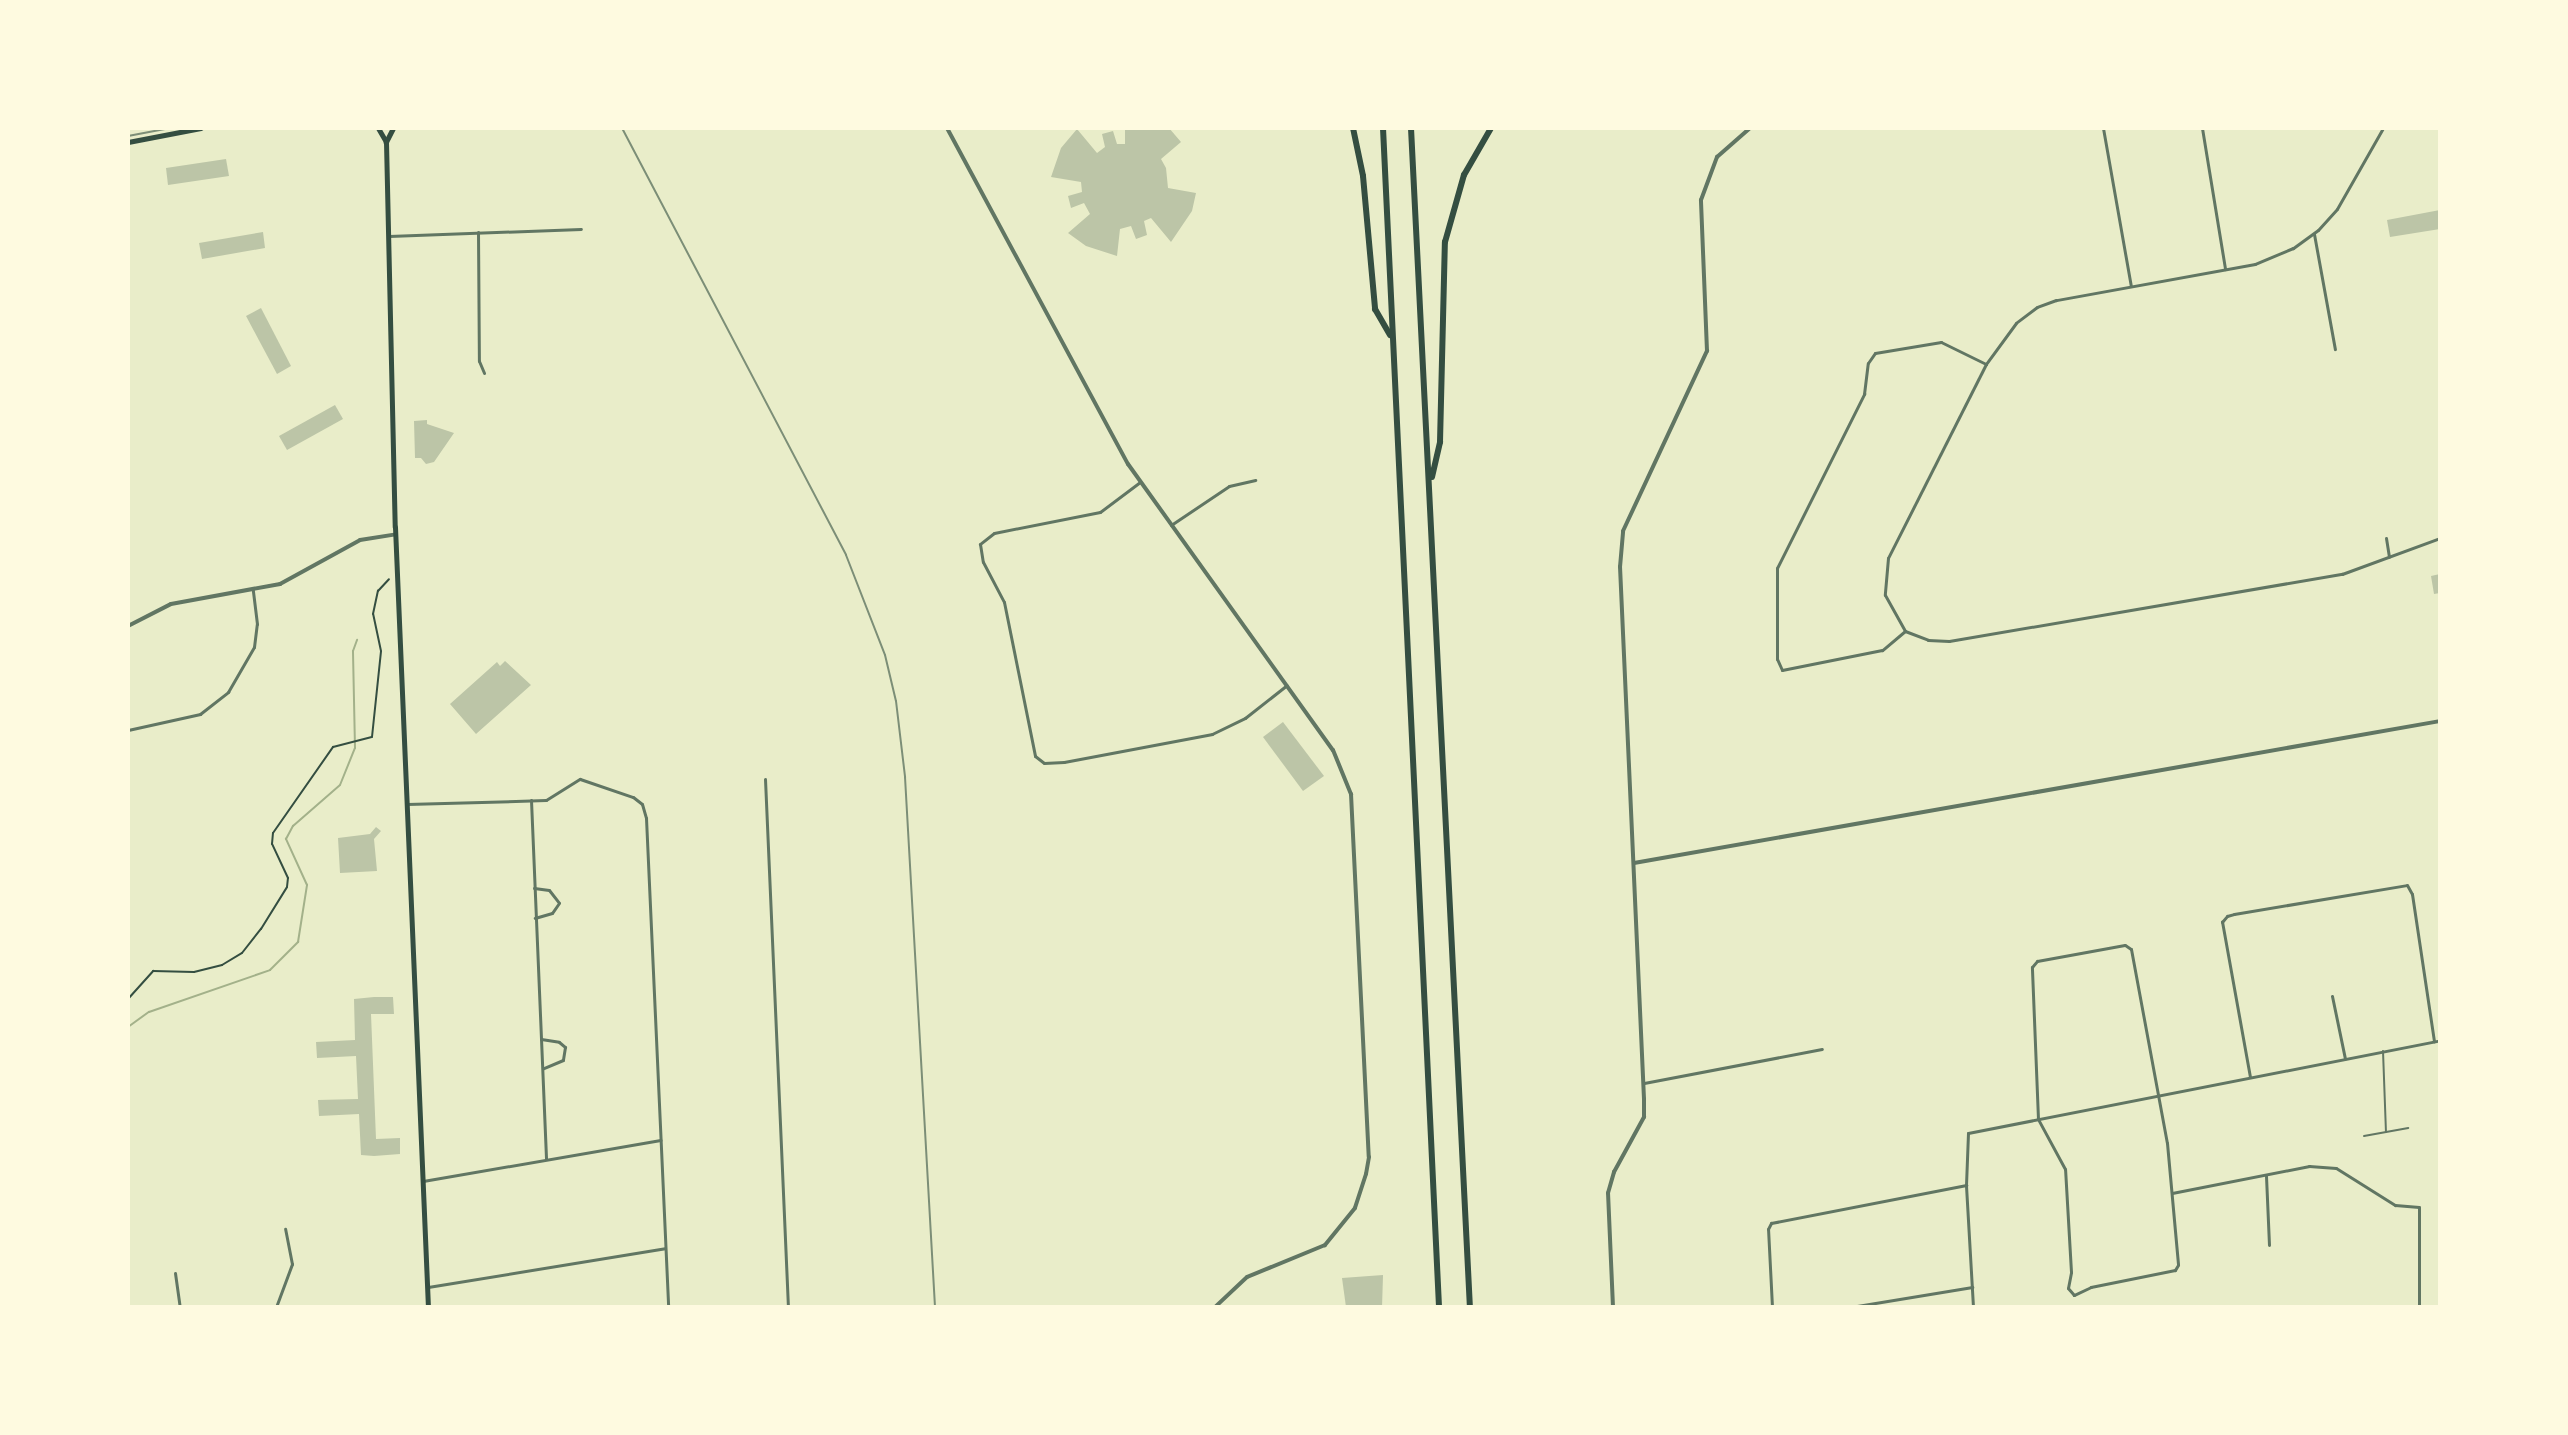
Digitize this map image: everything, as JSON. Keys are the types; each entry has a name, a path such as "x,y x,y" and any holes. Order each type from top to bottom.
{"highway":[{"path":"1353,128 1363,176 1375,309 1392,338"},
{"path":"1383,128 1439,1307"},
{"path":"1411,128 1470,1307"},
{"path":"1430,484 1440,442 1445,242 1464,175 1491,128"}],"main road":[{"path":"128,142 201,128"},
{"path":"378,128 386,142 396,534 428,1307"},
{"path":"386,142 393,128"}],"street":[{"path":"947,128 1140,482 1337,757 1351,794 1369,1157 1355,1208 1339,1232 1313,1252 1265,1267 1247,1277 1215,1307"},
{"path":"1613,1307 1608,1193 1614,1172 1644,1117 1620,567 1623,531 1707,351 1701,200 1717,157 1750,128"},
{"path":"2103,128 2131,286"},
{"path":"2202,128 2225,269"},
{"path":"2383,128 2341,203 2314,234 2276,257 2056,300 2037,307 2010,329 1986,364 1886,563 1885,595 1905,631 1928,640 1949,641 2342,574 2440,538"},
{"path":"389,236 581,229"},
{"path":"478,232 479,361 484,373"},
{"path":"2314,234 2335,349"},
{"path":"1905,631 1882,650 1782,670 1777,659 1777,568 1864,394 1868,363 1875,353 1941,342 1986,364"},
{"path":"1171,525 1229,486 1255,480"},
{"path":"1140,482 1100,512 994,533 980,544 983,562 1004,602 1035,756 1044,763 1064,762 1212,734 1245,718 1287,685"},
{"path":"128,626 171,604 253,590 299,576 360,540 396,534"},
{"path":"2386,538 2389,557"},
{"path":"128,730 174,722 208,711 218,703 254,647 257,624 253,590"},
{"path":"1634,863 2440,721"},
{"path":"406,804 555,797 580,779 633,797 646,811 668,1307"},
{"path":"765,779 788,1307"},
{"path":"531,800 546,1159"},
{"path":"2250,1077 2222,922 2234,914 2407,885 2412,894 2434,1041"},
{"path":"534,888 549,890 559,903 552,913 535,918"},
{"path":"2129,947 2172,1193 2177,1269 2070,1294 2065,1169 2038,1119 2032,974 2037,961 2129,947"},
{"path":"2332,996 2345,1059"},
{"path":"541,1039 559,1042 565,1047 563,1060 542,1068"},
{"path":"1973,1307 1966,1185 1965,1137 1968,1133 2440,1040"},
{"path":"1644,1083 1822,1049"},
{"path":"423,1181 661,1140"},
{"path":"2172,1193 2309,1166 2331,1167 2395,1205 2419,1207 2419,1307"},
{"path":"2266,1176 2269,1245"},
{"path":"1772,1307 1768,1229 1771,1223 1966,1185"},
{"path":"276,1307 292,1264 285,1229"},
{"path":"427,1288 665,1248"},
{"path":"175,1273 180,1307"},
{"path":"1851,1307 1972,1287"}],"lane":[{"path":"2383,1050 2386,1132"},
{"path":"2364,1136 2408,1128"}],"path":[{"path":"128,999 153,971 194,972 222,965 242,953 287,887 288,878 272,844 273,833 333,747 372,737 381,651 373,614 378,591 389,579"}],"building":[{"path":"1125,128 1169,128 1181,142 1161,159 1166,168 1168,188 1196,193 1192,211 1171,242 1151,218 1144,221 1147,235 1136,239 1131,226 1120,229 1117,256 1086,246 1068,233 1090,214 1084,203 1071,208 1068,196 1082,192 1081,182 1051,177 1061,148 1077,129 1097,153 1105,147 1102,134 1113,131 1117,144 1125,144"},
{"path":"226,159 229,176 168,185 166,168"},
{"path":"2440,210 2440,229 2390,237 2387,220"},
{"path":"263,232 265,248 202,259 199,243"},
{"path":"261,308 291,366 277,374 246,316"},
{"path":"335,405 343,419 287,450 279,436"},
{"path":"427,420 427,424 454,433 434,462 426,464 421,458 415,458 414,421"},
{"path":"2440,574 2440,593 2434,594 2431,576"},
{"path":"505,661 531,685 476,734 450,704 497,662 500,666"},
{"path":"1283,722 1324,776 1303,791 1263,737"},
{"path":"376,827 381,831 374,839 377,871 340,873 338,838 370,834"},
{"path":"393,997 394,1014 371,1014 376,1139 400,1138 400,1154 361,1155 359,1114 319,1116 318,1100 358,1099 356,1056 317,1058 316,1042 355,1040 354,999"},
{"path":"1383,1275 1382,1307 1346,1307 1342,1278"}],"waterway":[{"path":"128,1027 149,1012 270,970 298,942 307,885 286,839 293,826 340,785 355,748 353,651 357,640"}],"tram line":[{"path":"128,136 170,128"}],"railway":[{"path":"622,128 846,555 885,655 896,701 905,777 935,1307"}]}
